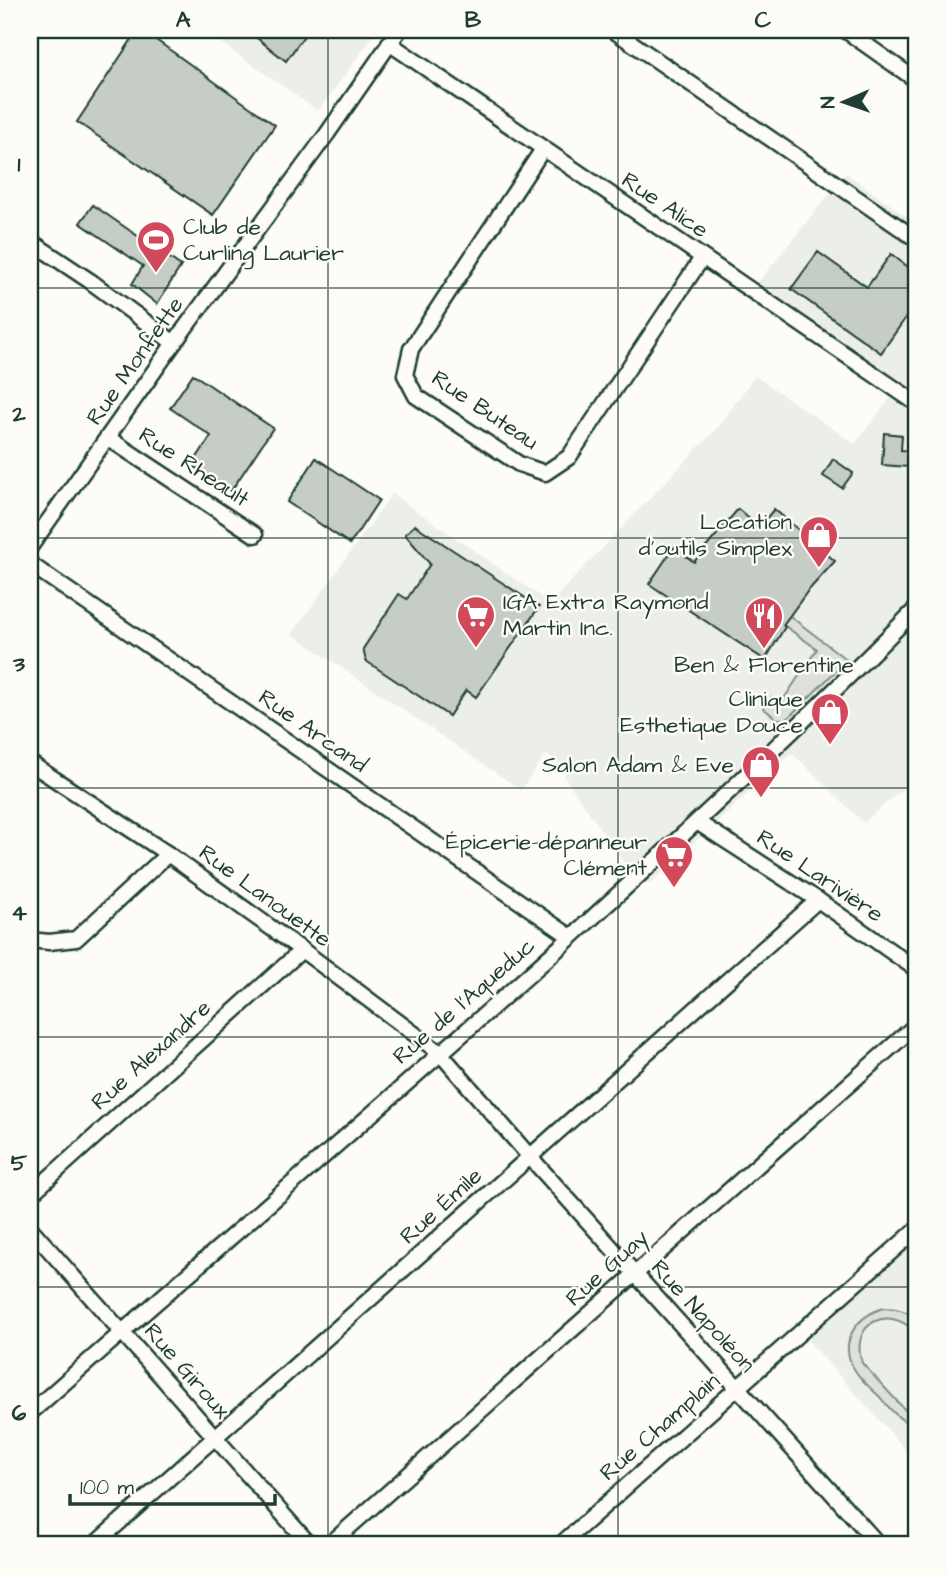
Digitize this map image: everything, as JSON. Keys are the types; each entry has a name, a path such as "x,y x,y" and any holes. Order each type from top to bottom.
{"street":[{"name":"Rue Monfette","path":"30,547 174,343 327,135 399,30"},
{"path":"613,30 916,239"},
{"path":"845,30 916,80"},
{"name":"Rue Alice","path":"389,43 916,403"},
{"name":"Rue Buteau","path":"543,149 411,349 405,375 416,396 519,464 545,473 569,457 702,258"},
{"path":"30,241 174,343"},
{"name":"Rue Rheault","path":"108,438 255,534"},
{"name":"Rue Arcand","path":"30,564 571,937"},
{"name":"Rue de l'Aqueduc","path":"30,1413 571,937 784,741 916,609"},
{"path":"30,763 168,854"},
{"name":"Rue Larivière","path":"697,822 910,965"},
{"name":"Rue Lanouette","path":"30,940 49,942 76,939 168,854 440,1053"},
{"name":"Rue Émile","path":"94,1545 818,901"},
{"name":"Rue Alexandre","path":"30,1195 302,950"},
{"path":"910,965 916,951"},
{"name":"Rue Guay","path":"329,1545 916,1025"},
{"name":"Rue Napoléon","path":"440,1053 879,1545"},
{"name":"Rue Giroux","path":"30,1227 310,1545"},
{"name":"Rue Champlain","path":"560,1545 916,1230"}],"shaded area":[{"path":"203,30 378,30 318,111"},
{"path":"846,173 916,223 916,777 864,823 792,753 650,884 624,863 564,776 567,770 546,754 521,790 292,634 392,494 550,603 719,426 755,376 855,444 891,397 748,295"},
{"path":"706,547 847,660 787,719 777,719 763,708 771,697 781,703 817,649 695,562"},
{"path":"916,1230 916,1461 801,1333"},
{"path":"883,1308 901,1310 916,1319 916,1333 894,1319 874,1322 866,1328 861,1337 859,1349 862,1363 905,1410 916,1416 916,1428 891,1410 861,1379 848,1352 852,1333 857,1325 873,1312"}],"building":[{"path":"138,30 142,30 275,125 213,215 77,122"},
{"path":"263,30 308,30 286,61 257,38"},
{"path":"93,205 181,266 157,304 132,284 143,266 80,223"},
{"path":"818,252 867,287 891,254 916,273 916,303 881,353 791,289"},
{"path":"193,374 273,428 231,491 192,465 211,436 170,408"},
{"path":"884,433 902,435 901,450 910,451 909,467 882,465"},
{"path":"316,458 379,500 350,544 287,502"},
{"path":"833,459 853,473 842,488 823,476"},
{"path":"738,509 759,527 774,509 835,561 807,592 783,625 785,627 765,660 649,584 674,547 694,562"},
{"path":"415,525 539,607 476,697 466,690 449,716 366,661 363,649 399,594 407,599 430,564 405,534"}],"place":[{"name":"Club de Curling Laurier","path":"156,274"},
{"name":"Location d'outils Simplex","path":"819,569"},
{"name":"IGA Extra Raymond Martin Inc.","path":"476,649"},
{"name":"Ben & Florentine","path":"764,650"},
{"name":"Clinique Esthetique Douce","path":"830,746"},
{"name":"Salon Adam & Eve","path":"761,799"},
{"name":"Épicerie-dépanneur Clément","path":"674,889"}]}
